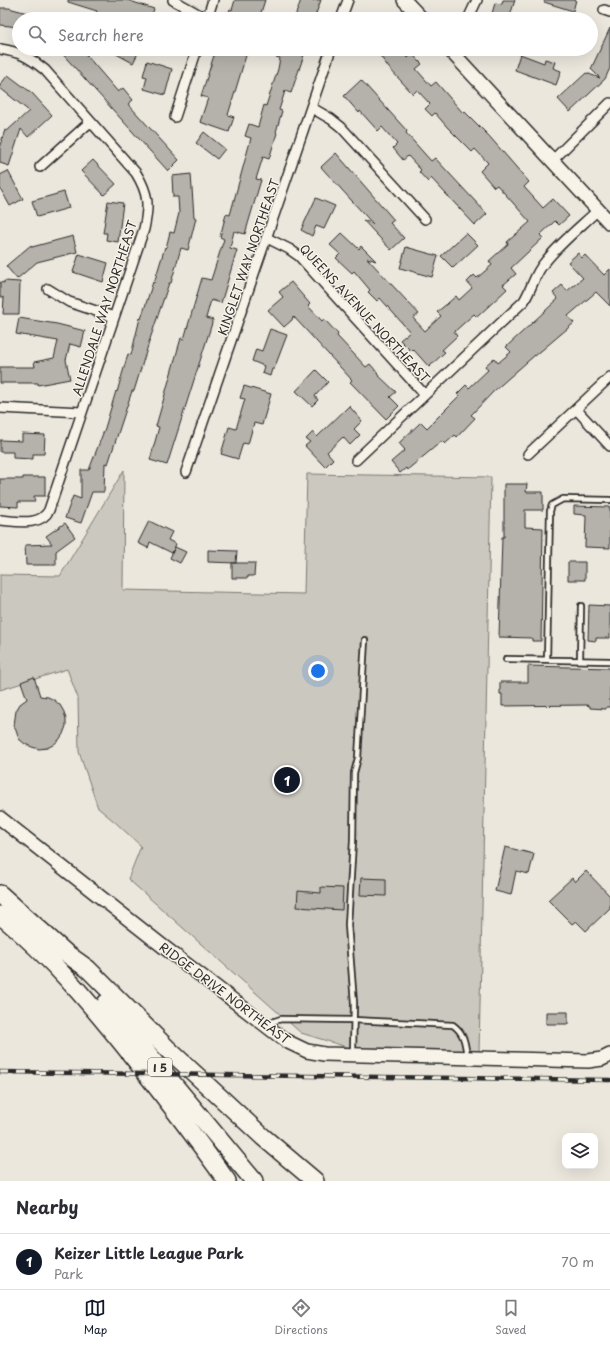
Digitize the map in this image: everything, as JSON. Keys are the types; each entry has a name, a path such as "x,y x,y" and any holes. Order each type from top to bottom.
{"highway":[{"path":"0,894 67,954 88,969 168,1049 263,1137 315,1181"},
{"path":"0,916 56,966 96,1010 227,1181"},
{"name":"I 5","path":"67,954 82,976 120,1018 254,1181"}],"street":[{"path":"173,0 194,12"},
{"path":"210,12 214,0"},
{"path":"344,12 348,0"},
{"path":"404,0 415,12"},
{"path":"471,12 477,0"},
{"name":"ALLENDALE WAY NORTHEAST","path":"0,49 12,51"},
{"name":"ALLENDALE WAY NORTHEAST","path":"0,520 33,521 46,516 144,230 147,213 147,198 143,185 136,173 45,70 32,59 25,56"},
{"path":"175,117 195,56"},
{"name":"KINGLET WAY NORTHEAST","path":"186,472 330,56"},
{"path":"456,56 610,223"},
{"path":"553,160 610,103"},
{"path":"312,108 331,118 341,127 425,219"},
{"path":"40,167 90,122"},
{"path":"356,460 524,301 544,263 598,210"},
{"name":"QUEENS AVENUE NORTHEAST","path":"267,238 299,256 424,394"},
{"path":"48,289 69,302 114,317"},
{"path":"528,454 610,377"},
{"path":"0,408 82,412"},
{"path":"576,409 610,446"},
{"name":"RIDGE DRIVE NORTHEAST","path":"0,818 265,1025 286,1040 307,1051 324,1054 353,1055 588,1060 602,1059 610,1055"}],"lane":[{"path":"547,660 550,510 552,505 564,499 610,500"},
{"path":"580,660 582,606"},
{"path":"353,1055 354,1002 348,925 353,841 354,773 358,758 365,640"},
{"path":"506,659 610,661"},
{"path":"265,1025 281,1019 354,1020 453,1025 464,1036 467,1057"}],"shaded area":[{"path":"124,470 123,590 304,594 307,474 491,477 479,1053 360,1051 301,1033 128,879 141,846 98,808 79,752 78,698 67,669 0,690 0,575 60,576"}],"building":[{"path":"68,0 127,0 154,9 153,12 97,12 68,2"},
{"path":"235,0 265,0 261,12 229,12 230,9 232,10"},
{"path":"301,0 321,0 317,12 297,12"},
{"path":"503,0 515,0 511,12 492,12 495,3 502,4"},
{"path":"545,0 576,0 573,11 544,2"},
{"path":"0,8 9,8 24,12 12,12 12,26 0,25"},
{"path":"610,28 610,68 605,79 570,112 558,99 586,73 600,78 591,69"},
{"path":"64,56 87,56 118,92 123,88 133,100 128,104 179,160 168,171"},
{"path":"120,56 136,56 133,63"},
{"path":"214,56 246,56 228,115 234,117 229,132 200,122 208,98 201,96"},
{"path":"304,56 291,93 285,91 279,110 282,111 277,133 269,159 263,157 256,179 261,180 245,234 234,231 230,248 237,250 221,303 211,300 206,318 213,320 167,465 150,460 159,427 156,426 181,338 184,339 202,278 211,280 224,239 220,237 226,214 230,215 251,138 245,136 249,124 258,127 264,105 266,106 278,69 280,58 276,57"},
{"path":"380,56 406,56 408,58 410,56 414,56 422,64 416,69 431,86 436,82 463,113 464,111 489,136 529,182 524,187 543,208 553,199 569,216 559,225 555,221 540,235 543,238 511,268 516,274 503,285 507,289 477,317 474,314 454,332 457,336 442,350 445,352 429,367 413,349 411,351 400,340 410,332 380,298 377,301 368,292 370,290 354,271 352,273 336,258 340,254 330,245 342,233 359,249 361,246 376,261 367,258 419,314 413,318 425,331 441,316 437,312 456,296 459,300 472,288 467,282 474,275 477,278 492,265 489,261 508,244 507,242 530,222 497,185 494,187 480,171 488,163 475,149 472,152 435,113 432,116 425,109 430,104 417,90 413,94"},
{"path":"519,56 525,56 544,63 545,59 555,62 553,68 561,71 556,85 515,70"},
{"path":"147,61 172,69 165,95 144,89 147,77 143,76"},
{"path":"8,75 32,93 52,115 28,137 21,129 9,166 0,163 0,145 5,130 7,131 29,111 0,88 0,85"},
{"path":"361,80 407,131 406,133 431,161 435,158 487,214 475,225 431,178 428,182 419,172 421,170 408,156 403,160 393,148 397,144 382,127 378,131 344,96"},
{"path":"204,132 225,149 217,159 196,143"},
{"path":"336,153 394,220 390,223 404,238 391,250 363,220 373,224 321,167"},
{"path":"93,160 116,184 104,195 81,171"},
{"path":"8,171 23,199 10,206 0,188 0,175"},
{"path":"191,174 194,217 196,218 188,250 181,248 171,283 169,283 134,391 132,391 108,464 105,463 104,492 92,492 81,523 65,518 73,496 81,499 81,470 89,470 105,428 128,354 131,355 140,318 141,319 153,282 154,283 170,232 174,233 179,213 178,197 173,197 172,176"},
{"path":"64,192 69,208 37,217 32,201"},
{"path":"316,198 335,206 324,229 316,226 312,236 301,230"},
{"path":"108,201 123,203 118,242 106,240 107,233 103,233"},
{"path":"466,233 478,245 453,268 441,256"},
{"path":"73,236 77,252 37,262 17,279 6,266 31,245 32,247"},
{"path":"406,247 438,256 432,277 400,268"},
{"path":"578,253 582,258 585,255 604,275 610,269 610,306 596,292 568,316 574,323 494,391 471,415 475,418 457,437 455,435 445,444 442,441 407,470 406,468 400,473 391,462 405,450 399,443 421,422 427,428 459,396 457,394 466,385 469,388 488,370 485,366 494,358 498,363 511,352 506,347 558,299 553,293 562,285 567,291 583,278 568,262"},
{"path":"79,254 108,263 103,282 73,272"},
{"path":"4,281 20,282 19,314 3,314 4,298 0,297 0,282 4,283"},
{"path":"291,282 310,304 308,306 322,321 324,319 338,334 337,336 366,367 370,364 378,373 377,374 396,392 390,397 399,406 386,419 350,382 352,380 293,316 292,320 284,327 268,310 283,297 279,292"},
{"path":"19,318 57,324 85,331 81,347 70,344 66,360 70,379 38,385 38,383 0,383 0,367 35,367 34,362 54,358 58,341 16,334"},
{"path":"270,329 287,335 270,376 262,373 264,366 252,361 256,349 262,351"},
{"path":"316,370 328,382 315,396 318,400 312,406 296,391"},
{"path":"244,386 271,394 262,425 254,423 248,444 243,443 238,459 221,454 229,427 236,429 245,399 240,398"},
{"path":"349,406 362,421 354,429 360,435 350,445 343,437 327,452 333,459 325,467 305,446 310,442 306,439 313,432 317,437"},
{"path":"22,434 45,435 44,454 33,454 33,459 13,458 13,452 0,452 0,440 22,441"},
{"path":"23,477 45,477 45,496 34,496 35,502 18,502 18,507 0,506 0,479 23,479"},
{"path":"504,484 527,484 526,492 543,492 543,510 525,510 525,527 543,528 541,641 532,641 532,638 499,637 502,537 504,537"},
{"path":"574,506 610,507 610,548 585,547 586,515 574,514"},
{"path":"149,521 172,532 168,540 176,544 172,553 150,542 148,548 138,543"},
{"path":"65,523 75,537 56,551 56,565 26,565 25,545 52,544 46,536"},
{"path":"175,547 186,552 180,563 170,558"},
{"path":"208,550 237,551 236,563 208,562"},
{"path":"568,562 585,562 585,580 568,580"},
{"path":"232,563 255,563 254,576 248,576 248,578 232,578"},
{"path":"589,605 610,606 610,638 596,638 596,641 588,640"},
{"path":"528,666 610,668 610,707 606,707 606,709 590,708 590,706 586,705 502,706 500,682 528,682"},
{"path":"34,677 40,696 48,697 60,705 66,719 66,726 63,734 59,740 47,748 39,749 25,744 19,739 14,725 16,711 20,704 27,699 21,682"},
{"path":"505,847 534,854 529,874 516,871 511,895 495,891"},
{"path":"586,871 610,896 610,908 586,931 576,921 572,924 548,900 572,878 575,882"},
{"path":"361,878 386,879 386,896 360,895"},
{"path":"321,887 343,888 342,910 297,907 298,891 321,893"},
{"path":"546,1012 568,1012 568,1024 546,1024"}],"railway":[{"path":"0,1072 610,1080"}],"place":[{"name":"Keizer Little League Park","path":"287,780"}]}
